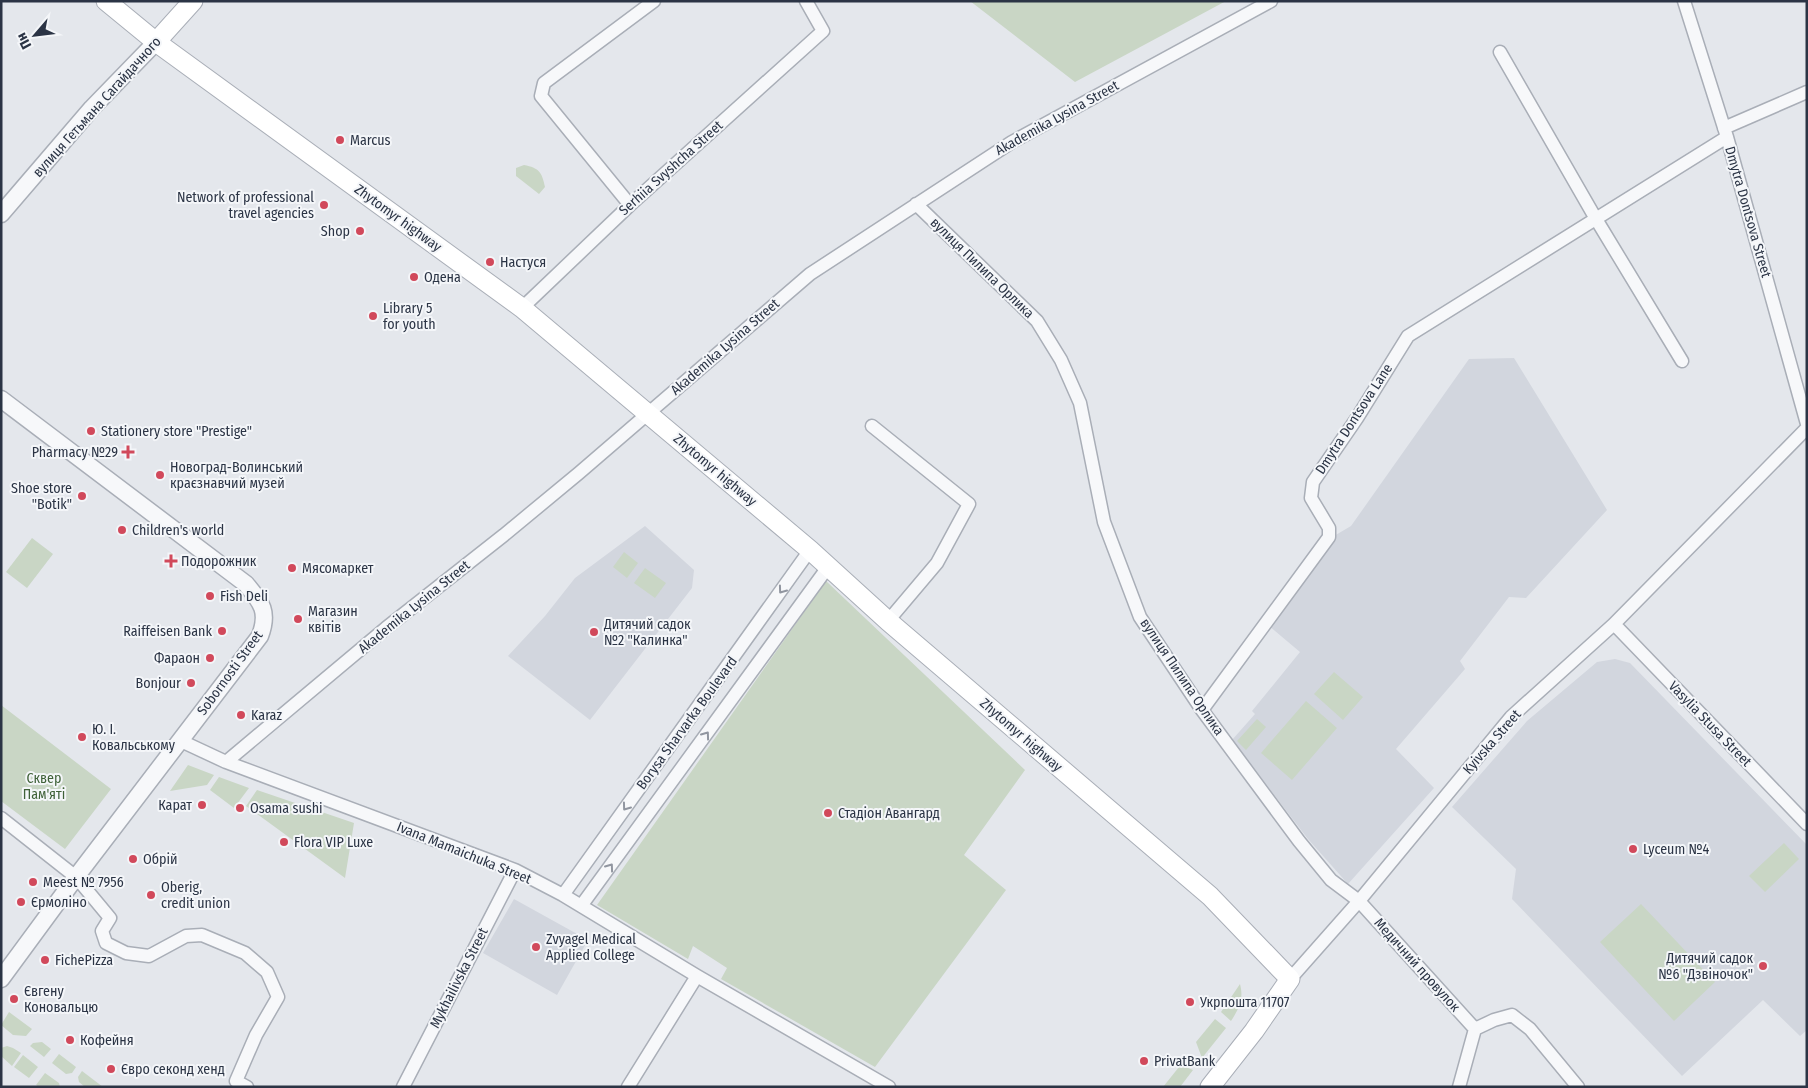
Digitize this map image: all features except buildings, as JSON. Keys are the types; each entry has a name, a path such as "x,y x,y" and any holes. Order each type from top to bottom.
{"main road":[{"name":"Zhytomyr highway","path":"106,1 156,42 522,308 810,550 888,621 1210,896 1290,980"},
{"name":"вулиця Гетьмана Сагайдачного","path":"156,42 192,1"},
{"name":"Kyivska Street","path":"1210,1087 1254,1031 1290,980"}],"street":[{"path":"630,204 541,96 544,83 654,1"},
{"name":"Serhiia Svyshcha Street","path":"522,308 630,204 823,31 806,1"},
{"name":"Akademika Lysina Street","path":"226,762 386,628 504,535 810,274 1012,142 1271,1"},
{"name":"Dmytra Dontsova Street","path":"1684,1 1725,133 1807,424"},
{"name":"вулиця Гетьмана Сагайдачного","path":"1,214 92,108 156,42"},
{"path":"1500,52 1596,219 1682,361"},
{"name":"Dmytra Dontsova Lane","path":"1202,710 1329,537 1329,528 1311,498 1313,482 1357,418 1408,336 1596,219 1725,133 1807,92"},
{"name":"вулиця Пилипа Орлика","path":"916,204 1037,321 1061,360 1080,403 1104,522 1140,617 1202,710 1299,841 1331,880 1359,901"},
{"name":"Sobornosti Street","path":"1,399 246,584 258,598 264,610 265,622 260,636 76,877 1,979"},
{"path":"872,426 969,504 937,563 888,621"},
{"name":"Kyivska Street","path":"1290,980 1359,901 1511,717 1614,624 1807,428"},
{"name":"Borysa Sharvarka Boulevard","path":"563,895 810,550"},
{"name":"Borysa Sharvarka Boulevard","path":"581,906 828,567"},
{"name":"Vasylia Stusa Street","path":"1614,624 1807,824"},
{"name":"Ivana Mamaichuka Street","path":"181,740 226,762 515,870 563,895 697,976 889,1087"},
{"path":"1,818 76,877 110,918 102,931 106,943 126,953 149,956 186,936 202,935 245,953 267,972 278,997 256,1035 236,1081 247,1087"},
{"name":"Mykhailivska Street","path":"403,1087 515,870"},
{"name":"Медичний провулок","path":"1359,901 1475,1029"},
{"path":"628,1087 697,976"},
{"path":"1459,1087 1475,1029 1494,1020 1512,1015 1530,1029 1578,1087"}],"shaded area":[{"path":"1514,358 1607,510 1526,598 1509,597 1460,661 1465,669 1396,749 1434,788 1348,884 1308,839 1232,740 1255,714 1252,711 1300,652 1269,626 1334,536 1351,526 1469,359"},
{"name":"Дитячий садок №2 \"Калинка\"","path":"645,526 694,570 692,588 590,720 508,656 545,616 575,578"},
{"name":"Lyceum №4","path":"1615,659 1630,663 1807,845 1807,1030 1800,1036 1763,1000 1682,1076 1512,899 1516,869 1452,807 1527,721 1597,662"},
{"name":"Zvyagel Medical Applied College","path":"514,899 588,940 557,995 483,953"}],"green space":[{"path":"970,1 1226,1 1075,82"},
{"path":"524,165 536,169 541,174 545,187 539,194 516,176 516,168"},
{"path":"32,538 53,554 27,588 6,572"},
{"path":"624,552 638,563 627,578 613,567"},
{"path":"645,568 666,583 655,598 634,583"},
{"name":"Стадіон Авангард","path":"826,581 1025,770 964,855 1006,890 875,1067 721,979 727,968 693,946 688,959 597,905"},
{"path":"1334,672 1363,697 1343,720 1314,694"},
{"path":"1306,701 1337,728 1292,780 1261,753"},
{"name":"Сквер Пам'яті","path":"1,705 111,789 65,849 1,801"},
{"path":"1257,719 1266,727 1246,750 1237,741"},
{"path":"188,765 214,775 207,785 170,791"},
{"path":"219,777 249,788 234,808 210,790"},
{"path":"257,790 354,823 345,878 246,806"},
{"path":"1784,843 1799,859 1765,892 1749,876"},
{"path":"1641,904 1715,982 1674,1021 1600,942"},
{"path":"1240,984 1240,1004 1231,1021 1221,1012"},
{"path":"9,1012 32,1029 26,1036 13,1035 1,1025"},
{"path":"1215,1019 1226,1028 1202,1058 1196,1042"},
{"path":"42,1042 51,1049 44,1057 30,1046 33,1043"},
{"path":"7,1046 21,1053 12,1066 1,1056 1,1048"},
{"path":"59,1054 76,1067 72,1073 66,1074 52,1063"},
{"path":"23,1055 38,1067 29,1078 14,1067"},
{"path":"1183,1066 1193,1070 1180,1087 1163,1087 1179,1067"},
{"path":"82,1071 103,1087 85,1087 79,1082 78,1077"},
{"path":"45,1073 59,1083 60,1087 39,1087 36,1085"}],"place":[{"name":"Marcus","path":"340,140"},
{"name":"Network of professional travel agencies","path":"324,205"},
{"name":"Shop","path":"360,231"},
{"name":"Настуся","path":"490,262"},
{"name":"Одена","path":"414,277"},
{"name":"Library 5 for youth","path":"373,316"},
{"name":"Stationery store \"Prestige\"","path":"91,431"},
{"name":"Pharmacy №29","path":"128,452"},
{"name":"Новоград-Волинський краєзнавчий музей","path":"160,475"},
{"name":"Shoe store \"Botik\"","path":"82,496"},
{"name":"Children's world","path":"122,530"},
{"name":"Подорожник","path":"171,561"},
{"name":"Мясомаркет","path":"292,568"},
{"name":"Fish Deli","path":"210,596"},
{"name":"Магазин квітів","path":"298,619"},
{"name":"Raiffeisen Bank","path":"222,631"},
{"name":"Дитячий садок №2 \"Калинка\"","path":"594,632"},
{"name":"Фараон","path":"210,658"},
{"name":"Bonjour","path":"191,683"},
{"name":"Karaz","path":"241,715"},
{"name":"Ю. І. Ковальському","path":"82,737"},
{"name":"Карат","path":"202,805"},
{"name":"Osama sushi","path":"240,808"},
{"name":"Стадіон Авангард","path":"828,813"},
{"name":"Flora VIP Luxe","path":"284,842"},
{"name":"Lyceum №4","path":"1633,849"},
{"name":"Обрій","path":"133,859"},
{"name":"Meest № 7956","path":"33,882"},
{"name":"Oberig, credit union","path":"151,895"},
{"name":"Єрмоліно","path":"21,902"},
{"name":"Zvyagel Medical Applied College","path":"536,947"},
{"name":"FichePizza","path":"45,960"},
{"name":"Дитячий садок №6 \"Дзвіночок\"","path":"1763,966"},
{"name":"Євгену Коновальцю","path":"14,999"},
{"name":"Укрпошта 11707","path":"1190,1002"},
{"name":"Кофейня","path":"70,1040"},
{"name":"PrivatBank","path":"1144,1061"},
{"name":"Євро секонд хенд","path":"111,1069"}]}
